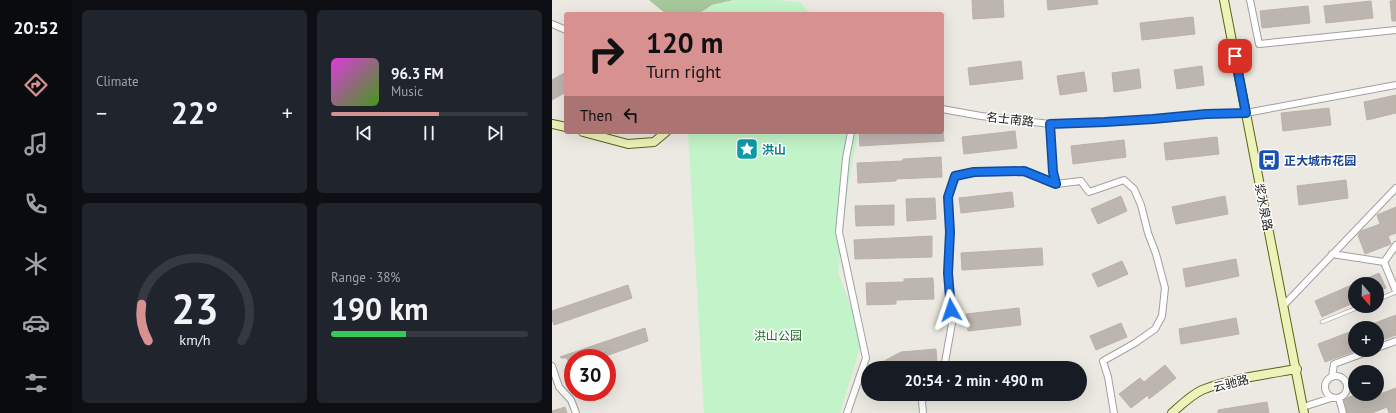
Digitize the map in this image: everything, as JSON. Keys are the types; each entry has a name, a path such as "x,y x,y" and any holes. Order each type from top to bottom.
{"main road":[{"name":"浆水泉路","path":"1224,0 1304,410"},
{"path":"552,124 564,127"},
{"path":"590,134 628,144 654,142 664,134"},
{"name":"云驰路","path":"1172,413 1181,404 1201,390 1227,382 1297,369"}],"street":[{"path":"1250,0 1259,44 1396,30"},
{"path":"552,24 564,29"},
{"name":"名士南路","path":"944,109 981,116 1050,124 1105,122 1206,114 1246,113 1396,85"},
{"path":"1050,124 1053,172 1056,184"},
{"path":"847,413 866,358 839,232 846,158 851,134"},
{"path":"945,361 952,323 948,273 950,232 948,197 955,176 974,172 1024,171 1056,184 1081,181 1089,192 1124,180 1134,189 1141,205 1165,288 1162,316 1155,329 1135,343 1103,361 1108,377 1114,413"},
{"path":"1284,305 1396,188"},
{"path":"1384,262 1396,245"},
{"path":"1332,254 1384,262"},
{"path":"1384,262 1396,292"},
{"path":"1384,345 1396,341"},
{"path":"1332,377 1334,364 1353,357"},
{"path":"552,366 559,387 571,400 576,413"},
{"path":"1304,410 1331,398 1342,397 1347,391 1347,384 1339,376 1332,377 1325,385 1326,392 1331,398"},
{"path":"1339,398 1343,413"},
{"path":"922,401 923,413"}],"lane":[{"path":"1384,297 1396,292"},
{"path":"1322,322 1348,312"}],"green space":[{"path":"649,0 734,0 712,5 702,12 664,12"},
{"path":"734,0 776,0 800,2 809,12 702,12 712,5"},
{"name":"洪山公园","path":"688,134 858,134 848,187 838,273 863,338 840,413 704,413"}],"building":[{"path":"972,0 1003,0 1004,17 973,19"},
{"path":"1047,0 1097,0 1098,4 1048,10"},
{"path":"1396,0 1396,21 1392,21 1390,1"},
{"path":"1371,1 1373,18 1326,23 1324,6"},
{"path":"1308,6 1310,23 1262,28 1260,11"},
{"path":"1193,17 1195,34 1142,40 1140,23"},
{"path":"1021,61 1023,79 970,85 968,68"},
{"path":"1202,66 1204,85 1177,89 1174,70"},
{"path":"1139,69 1141,88 1114,92 1112,73"},
{"path":"1084,72 1087,91 1060,95 1057,76"},
{"path":"564,73 564,93 552,100 552,80"},
{"path":"1396,95 1396,113 1367,120 1364,102"},
{"path":"1329,108 1331,125 1283,131 1281,113"},
{"path":"1015,131 1017,148 964,154 962,137"},
{"path":"859,134 943,134 944,141 860,146"},
{"path":"1217,137 1219,154 1166,160 1164,143"},
{"path":"1124,140 1126,157 1073,164 1071,146"},
{"path":"941,157 942,177 896,179 896,181 858,183 857,163 903,161 903,159"},
{"path":"1346,180 1348,198 1299,205 1297,186"},
{"path":"1012,192 1014,207 961,213 959,198"},
{"path":"1121,196 1127,211 1098,224 1091,209"},
{"path":"1225,196 1228,214 1176,224 1172,207"},
{"path":"935,198 936,219 907,221 906,199"},
{"path":"894,205 894,225 856,226 855,206"},
{"path":"1396,207 1396,233 1388,236 1391,244 1365,254 1358,235 1361,231 1380,224 1377,215"},
{"path":"932,236 932,257 855,259 854,240"},
{"path":"1042,248 1043,265 962,270 961,253"},
{"path":"1236,259 1239,276 1186,287 1183,269"},
{"path":"1122,261 1128,274 1098,287 1092,274"},
{"path":"1379,273 1381,277 1370,277"},
{"path":"933,278 934,299 896,300 896,304 867,305 866,283 904,282 904,279"},
{"path":"628,285 632,298 554,325 552,311"},
{"path":"1348,287 1348,305 1322,317 1315,301"},
{"path":"1019,308 1021,325 968,331 966,314"},
{"path":"1396,315 1396,335 1384,339 1384,321 1380,321"},
{"path":"1236,318 1239,334 1181,344 1179,329"},
{"path":"1121,323 1127,337 1096,350 1090,336"},
{"path":"645,328 648,341 616,352 616,349 583,349"},
{"path":"1348,333 1348,354 1325,362 1318,344"},
{"path":"936,349 937,361 884,361 901,352"},
{"path":"1165,365 1176,378 1149,399 1148,395 1131,408 1119,394 1140,378 1144,382"},
{"path":"1396,388 1396,413 1389,413 1387,407 1372,413 1347,413 1344,399 1348,397 1348,401 1384,401 1384,392"},
{"path":"1267,402 1269,413 1218,413 1218,410"},
{"path":"565,407 567,413 552,413 552,411"}],"place":[{"name":"洪山","path":"747,149"},
{"name":"正大城市花园","path":"1269,160"}],"route":[{"path":"951,310 948,273 950,232 948,197 955,176 974,172 1024,171 1056,184 1053,172 1050,124 1153,119 1206,114 1246,113 1235,56"}]}
